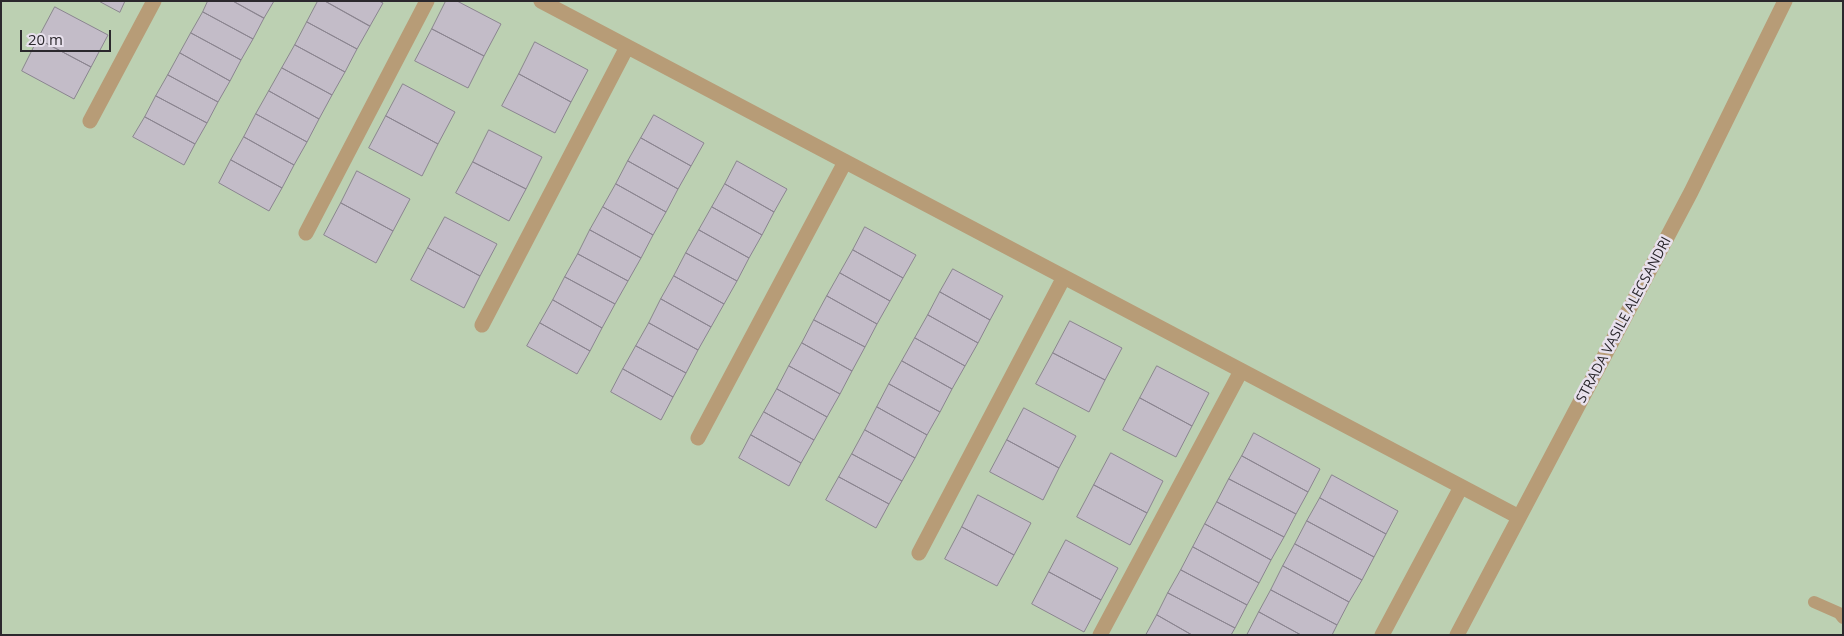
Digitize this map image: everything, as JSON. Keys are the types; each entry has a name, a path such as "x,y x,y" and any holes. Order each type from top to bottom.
{"street":[{"path":"90,121 154,1"},
{"path":"306,233 427,1"},
{"path":"541,1 1519,517"},
{"name":"STRADA VASILE ALECSANDRI","path":"1457,635 1691,192 1785,1"},
{"path":"482,325 627,46"},
{"path":"698,438 845,162"},
{"path":"919,552 1064,277"},
{"path":"1100,635 1241,371"},
{"path":"1382,635 1461,487"}],"lane":[{"path":"1814,602 1839,613 1843,618"}],"green space":[{"path":"1,1 1843,1 1843,635 1,635"}],"building":[{"path":"99,1 125,1 120,12"},
{"path":"208,1 233,1 264,18 253,39 203,12"},
{"path":"233,1 274,1 264,18"},
{"path":"318,1 325,1 370,26 357,49 307,22"},
{"path":"325,1 379,1 383,3 370,26"},
{"path":"446,1 457,1 501,24 484,56 432,29"},
{"path":"55,7 108,35 91,67 38,39"},
{"path":"203,12 253,39 241,60 191,33"},
{"path":"307,22 357,49 345,72 295,45"},
{"path":"432,29 484,56 468,88 415,61"},
{"path":"191,33 241,60 230,81 180,53"},
{"path":"38,39 91,67 74,99 22,71"},
{"path":"535,42 588,70 571,102 519,74"},
{"path":"295,45 345,72 332,95 282,68"},
{"path":"180,53 230,81 218,102 168,75"},
{"path":"282,68 332,95 319,119 269,91"},
{"path":"519,74 571,102 555,133 502,106"},
{"path":"168,75 218,102 207,123 156,96"},
{"path":"403,84 455,112 438,144 386,116"},
{"path":"269,91 319,119 307,142 256,114"},
{"path":"156,96 207,123 195,144 145,117"},
{"path":"256,114 307,142 294,165 244,137"},
{"path":"654,115 704,143 691,166 641,138"},
{"path":"386,116 438,144 422,176 369,148"},
{"path":"145,117 195,144 184,165 133,137"},
{"path":"489,130 542,157 526,189 473,162"},
{"path":"244,137 294,165 282,188 231,160"},
{"path":"641,138 691,166 678,189 628,161"},
{"path":"231,160 282,188 269,211 219,183"},
{"path":"628,161 678,189 666,212 616,184"},
{"path":"737,161 787,189 774,212 725,184"},
{"path":"473,162 526,189 509,221 456,193"},
{"path":"357,171 410,199 393,231 341,203"},
{"path":"616,184 666,212 653,235 603,207"},
{"path":"725,184 774,212 762,235 712,207"},
{"path":"341,203 393,231 376,263 324,235"},
{"path":"603,207 653,235 641,258 590,230"},
{"path":"712,207 762,235 749,258 699,230"},
{"path":"445,217 497,244 480,276 428,248"},
{"path":"865,227 916,255 903,278 853,250"},
{"path":"590,230 641,258 628,281 578,254"},
{"path":"699,230 749,258 737,281 686,253"},
{"path":"428,248 480,276 464,308 411,280"},
{"path":"853,250 903,278 890,301 840,273"},
{"path":"686,253 737,281 724,304 674,276"},
{"path":"578,254 628,281 615,304 565,277"},
{"path":"953,269 1003,296 990,320 940,292"},
{"path":"840,273 890,301 877,324 827,296"},
{"path":"674,276 724,304 711,327 661,299"},
{"path":"565,277 615,304 602,328 553,300"},
{"path":"940,292 990,320 978,343 928,315"},
{"path":"827,296 877,324 865,347 814,320"},
{"path":"661,299 711,327 698,350 649,323"},
{"path":"553,300 602,328 590,351 540,323"},
{"path":"928,315 978,343 965,366 915,338"},
{"path":"814,320 865,347 852,371 802,343"},
{"path":"1070,321 1122,348 1105,380 1053,353"},
{"path":"540,323 590,351 577,374 527,346"},
{"path":"649,323 698,350 686,373 636,346"},
{"path":"915,338 965,366 952,389 902,361"},
{"path":"802,343 852,371 840,394 789,366"},
{"path":"636,346 686,373 673,397 623,369"},
{"path":"1053,353 1105,380 1089,412 1036,384"},
{"path":"902,361 952,389 940,412 889,384"},
{"path":"789,366 840,394 827,417 777,389"},
{"path":"1157,366 1209,393 1192,426 1140,398"},
{"path":"623,369 673,397 661,420 611,392"},
{"path":"889,384 940,412 927,435 877,407"},
{"path":"777,389 827,417 814,440 764,412"},
{"path":"1140,398 1192,426 1176,457 1123,430"},
{"path":"877,407 927,435 915,458 865,430"},
{"path":"1024,408 1076,436 1059,468 1007,440"},
{"path":"764,412 814,440 801,463 751,435"},
{"path":"865,430 915,458 902,481 852,454"},
{"path":"1254,433 1320,469 1308,492 1242,456"},
{"path":"751,435 801,463 789,486 739,458"},
{"path":"1007,440 1059,468 1043,500 990,472"},
{"path":"1111,453 1163,481 1147,513 1094,485"},
{"path":"852,454 902,481 889,504 839,477"},
{"path":"1242,456 1308,492 1296,514 1229,479"},
{"path":"1332,475 1398,511 1386,534 1320,498"},
{"path":"839,477 889,504 876,528 826,500"},
{"path":"1229,479 1296,514 1284,537 1217,502"},
{"path":"1094,485 1147,513 1130,545 1077,517"},
{"path":"978,495 1031,523 1014,555 962,527"},
{"path":"1320,498 1386,534 1374,557 1307,521"},
{"path":"1217,502 1284,537 1271,560 1205,524"},
{"path":"1307,521 1374,557 1362,580 1295,544"},
{"path":"1205,524 1271,560 1259,583 1193,547"},
{"path":"962,527 1014,555 997,586 945,559"},
{"path":"1066,540 1118,568 1101,600 1049,572"},
{"path":"1295,544 1362,580 1349,602 1283,566"},
{"path":"1193,547 1259,583 1247,605 1181,570"},
{"path":"1283,566 1349,602 1337,625 1271,590"},
{"path":"1181,570 1247,605 1235,628 1168,593"},
{"path":"1049,572 1101,600 1084,632 1032,604"},
{"path":"1271,590 1337,625 1332,635 1301,635 1259,612"},
{"path":"1168,593 1235,628 1231,635 1192,635 1157,615"},
{"path":"1259,612 1301,635 1247,635"},
{"path":"1157,615 1192,635 1146,635"}]}
